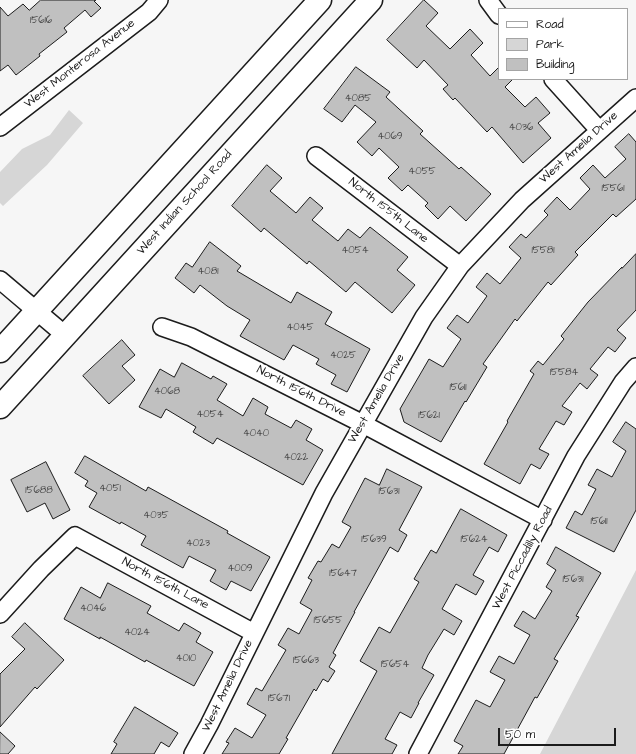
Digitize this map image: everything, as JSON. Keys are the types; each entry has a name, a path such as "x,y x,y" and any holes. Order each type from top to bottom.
{"main road":[{"path":"0,351 320,0"},
{"name":"West Indian School Road","path":"0,407 371,0"}],"street":[{"name":"West Monterosa Avenue","path":"0,127 142,16 159,0"},
{"path":"488,0 498,14"},
{"path":"554,80 598,130"},
{"name":"West Amelia Drive","path":"193,754 209,725 324,492 424,317 460,266 522,200 598,130 636,98"},
{"name":"North 155th Lane","path":"316,156 460,266"},
{"path":"0,280 65,336"},
{"name":"North 156th Drive","path":"162,327 191,338 363,424 544,520"},
{"name":"West Piccadilly Road","path":"418,754 544,520 576,456 623,382 636,367"},
{"name":"North 156th Lane","path":"0,614 41,569 75,536 254,633"}],"green space":[{"path":"69,110 83,123 47,165 3,206 0,203 0,172 22,149 50,135"},
{"path":"636,570 636,754 540,754"}],"building":[{"path":"41,0 96,0 94,1 101,8 91,17 85,10 64,28 67,32 39,54 40,56 16,75 8,65 0,71 0,7 8,16 23,4 29,10"},
{"path":"424,0 438,13 426,26 450,49 470,29 483,43 471,55 490,76 498,68 498,80 512,80 505,87 525,107 536,97 550,113 538,123 551,138 523,163 492,127 487,132 455,98 453,100 443,89 448,85 424,60 417,68 387,40"},
{"path":"356,67 390,92 386,97 423,131 420,134 459,169 461,167 491,194 466,221 450,206 438,219 425,206 428,203 408,185 402,191 388,178 399,167 379,148 372,156 357,142 376,122 355,105 342,122 324,109"},
{"path":"629,134 636,142 636,199 616,217 613,214 575,252 578,255 551,285 548,282 517,321 515,319 483,364 487,367 441,442 404,422 400,409 429,359 443,367 461,339 447,328 457,315 468,323 487,296 476,287 487,273 500,284 521,258 509,247 521,234 526,238 548,215 544,211 557,197 570,210 590,189 580,178 593,165 605,178 626,159 615,147"},
{"path":"267,165 282,178 270,191 296,213 310,197 323,208 312,220 338,241 348,229 360,238 370,227 408,257 397,270 415,285 392,313 355,282 346,292 309,261 307,264 264,228 261,232 232,206"},
{"path":"210,242 241,266 237,271 291,303 297,292 332,312 325,324 370,349 347,392 331,384 336,375 316,364 319,359 293,345 284,360 240,336 250,320 227,306 200,285 194,293 175,278 186,263 192,267"},
{"path":"636,254 636,310 617,330 626,338 615,352 608,347 590,369 598,375 587,389 580,383 562,406 572,412 564,425 556,421 539,449 549,454 540,469 531,464 520,484 484,464 534,374 530,371 538,361 543,365 564,339 561,336 588,302"},
{"path":"122,340 135,355 122,366 135,380 109,404 83,376"},
{"path":"182,363 211,379 213,376 227,384 217,400 243,416 253,398 268,407 265,414 291,428 296,420 312,429 306,440 323,450 303,485 217,438 213,444 193,432 196,427 166,409 161,418 139,407 160,369 174,377"},
{"path":"626,422 636,429 636,510 614,552 566,528 575,511 582,515 596,489 588,485 597,469 612,477 626,451 613,442"},
{"path":"85,456 146,491 148,487 228,531 227,533 270,557 251,591 231,581 226,590 210,581 216,570 189,556 183,568 141,545 146,536 89,507 97,493 85,486 88,481 75,473"},
{"path":"46,462 70,510 53,519 45,503 27,512 11,480"},
{"path":"387,469 422,487 399,530 407,535 398,552 390,547 333,653 336,655 329,667 335,671 328,682 323,679 316,691 314,689 286,738 288,739 279,754 222,754 229,743 226,742 235,728 252,738 266,715 247,704 256,688 262,691 286,650 278,645 288,628 299,634 312,610 300,603 312,580 308,578 318,561 321,562 332,544 339,548 351,527 342,522 365,478 379,485"},
{"path":"461,509 507,535 498,552 489,547 473,575 484,581 476,595 456,584 442,609 462,621 454,635 444,629 428,655 422,668 434,675 411,718 400,712 385,739 397,745 392,754 332,754 377,671 360,661 379,627 390,633 419,582 414,579 431,550 436,553"},
{"path":"556,547 601,573 576,616 579,617 554,659 558,661 537,698 535,697 504,754 458,754 463,746 454,741 476,700 490,707 505,680 490,672 499,656 514,664 530,635 514,626 523,611 535,619 552,591 546,587 556,570 547,564"},
{"path":"108,583 151,606 147,613 179,631 184,623 201,633 196,642 213,652 194,686 146,660 145,662 100,637 100,639 64,619 81,587 100,598"},
{"path":"25,623 64,660 37,689 35,687 0,727 0,674 25,649 12,637"},
{"path":"135,707 178,733 169,747 161,742 154,754 111,754 117,744 114,742"},
{"path":"0,732 15,746 8,754 0,754"}]}
